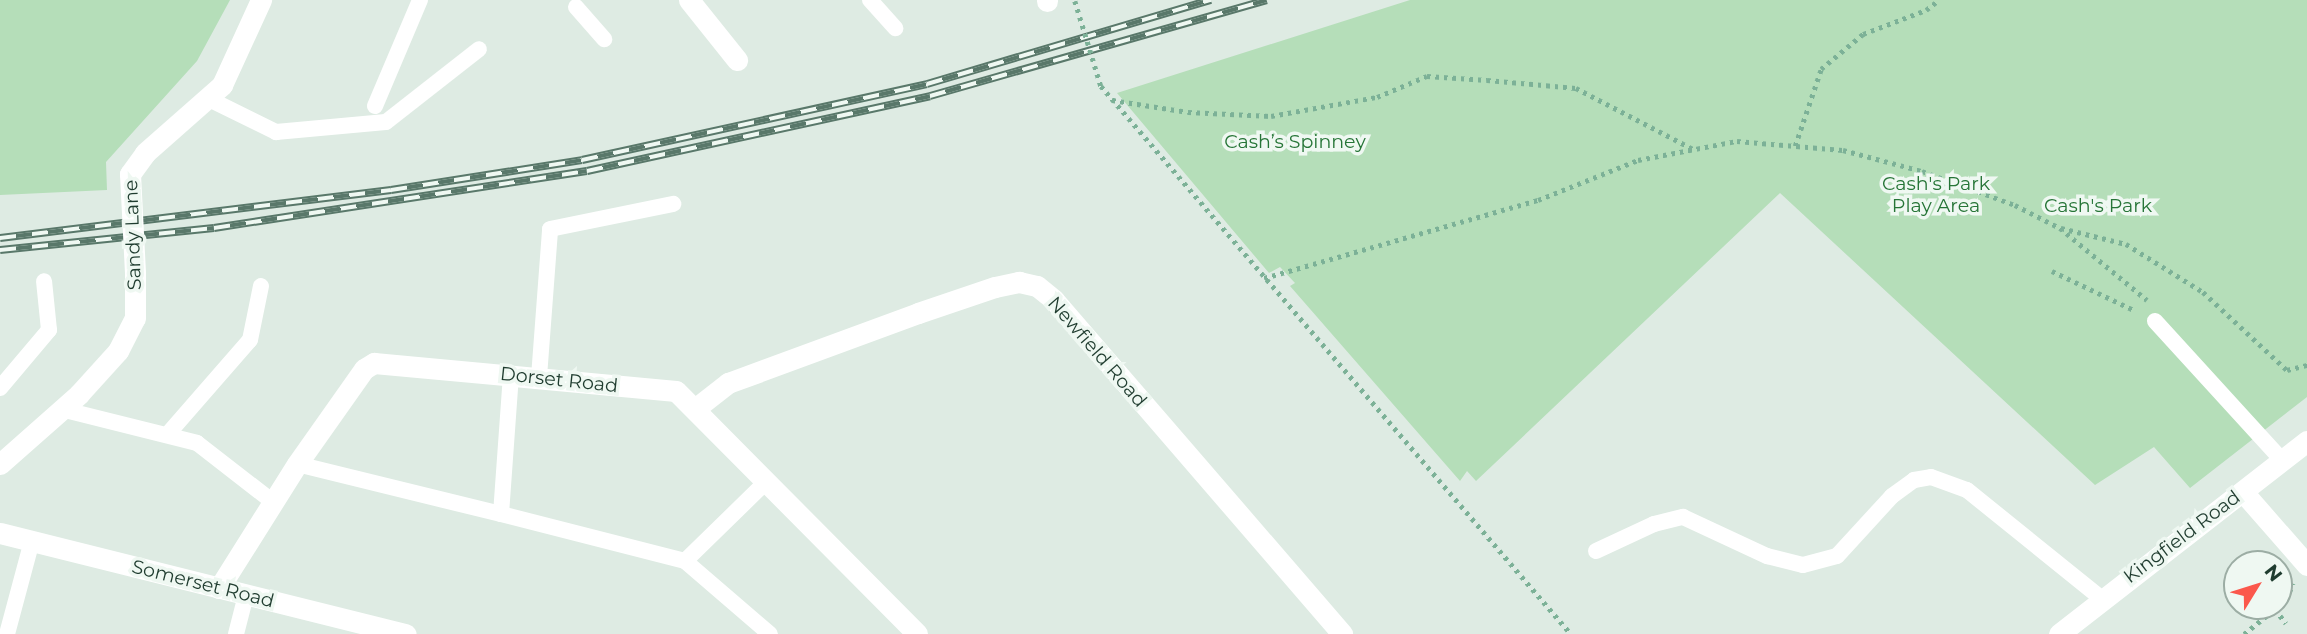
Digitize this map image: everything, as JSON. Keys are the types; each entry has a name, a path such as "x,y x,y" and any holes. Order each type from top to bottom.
{"street":[{"name":"Sandy Lane","path":"0,464 61,409 118,351 135,318 130,174 145,153 222,85 261,0"},
{"path":"689,0 737,60"},
{"name":"Newfield Road","path":"696,408 728,383 918,313 995,287 1019,282 1037,286 1054,300 1342,634"},
{"name":"Dorset Road","path":"219,588 297,464 364,369 374,363 676,391 696,408 917,634"},
{"name":"Kingfield Road","path":"2059,634 2101,598 2307,442"},
{"path":"2243,492 2304,563"},
{"name":"Somerset Road","path":"0,533 406,634"}],"lane":[{"path":"375,106 420,0"},
{"path":"870,0 895,28"},
{"path":"577,2 604,39"},
{"path":"209,99 276,132 386,122 479,49"},
{"path":"539,377 550,229 673,204"},
{"path":"0,388 48,330 44,281"},
{"path":"167,435 250,340 261,286"},
{"path":"2155,321 2282,460"},
{"path":"501,514 511,374"},
{"path":"61,409 197,443 272,502"},
{"path":"297,464 685,561 770,634"},
{"path":"1596,551 1654,524 1683,517 1767,556 1803,565 1837,556 1892,496 1914,480 1931,477 1967,490 2101,598"},
{"path":"685,561 766,482"},
{"path":"7,634 32,541"},
{"path":"236,634 246,595"}],"path":[{"path":"1076,0 1101,86 1111,100 1571,634"},
{"path":"1795,146 1821,69 1863,34 1926,10 1939,0"},
{"path":"1111,100 1188,112 1272,116 1377,97 1427,76 1487,80 1576,88 1694,149"},
{"path":"1264,278 1538,200 1638,160 1737,141 1843,150 1922,171 2015,205 2060,228 2150,303 2155,321"},
{"path":"2060,228 2126,244 2203,292 2287,370 2307,365"},
{"path":"2052,271 2155,321"},
{"path":"2293,586 2304,563"},
{"path":"2244,634 2261,620"}],"green space":[{"path":"0,0 230,0 197,61 106,162 107,190 0,195"},
{"name":"Cash's Park","path":"1410,0 2307,0 2307,397 2190,488 2154,447 2095,485 1780,193 1476,481 1467,471 1460,481 1290,286 1295,283 1280,267 1269,273 1117,93"}],"railway":[{"path":"0,238 391,190 582,160 927,84 1211,0"},
{"path":"0,250 214,228 587,171 930,96 1267,0"}],"park label":[{"name":"Cash’s Spinney","path":"1295,142"},
{"name":"Cash's Park Play Area","path":"1936,195"}]}
